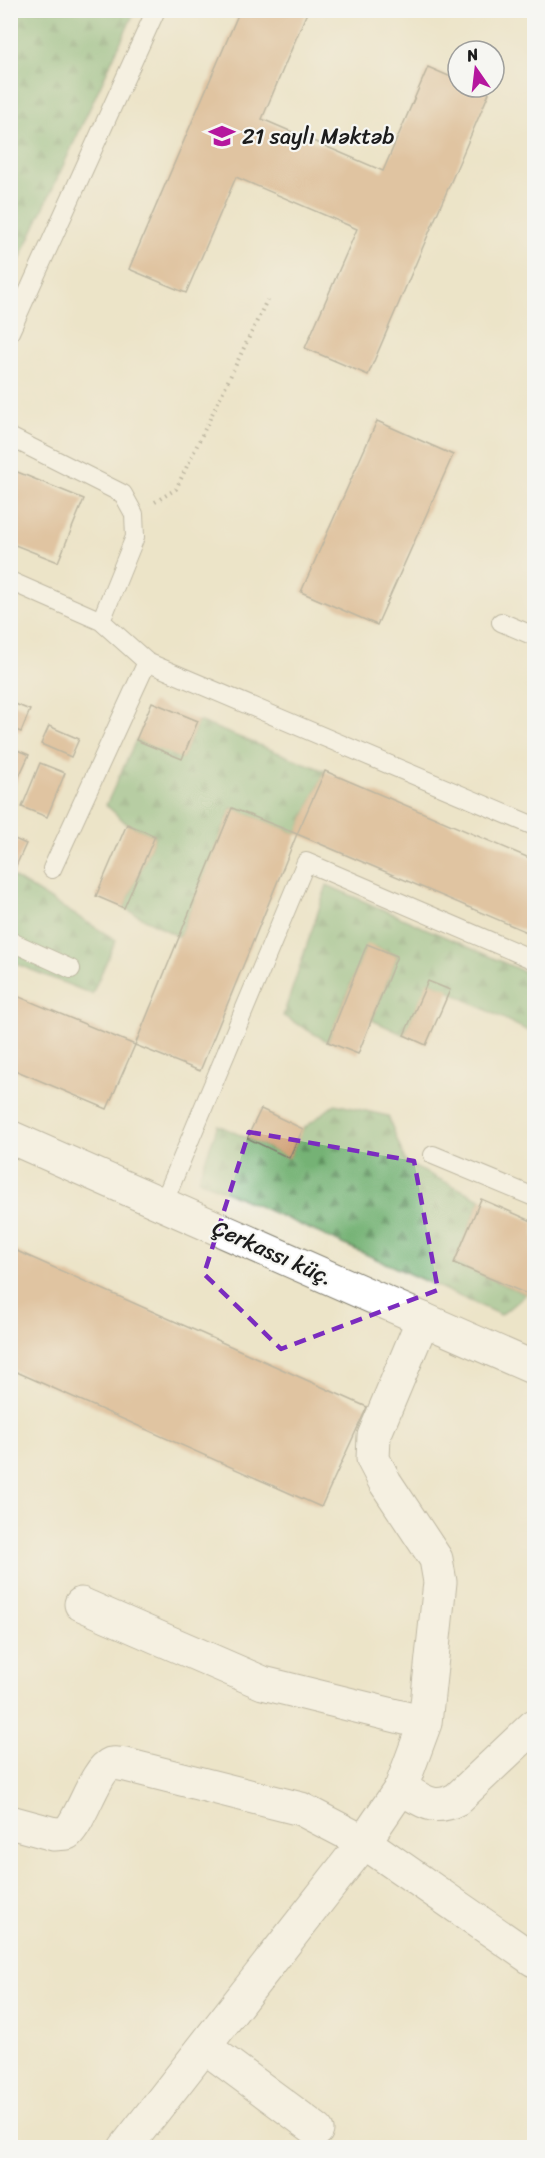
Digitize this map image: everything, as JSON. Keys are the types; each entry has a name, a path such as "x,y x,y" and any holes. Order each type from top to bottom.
{"street":[{"name":"Çerkassı küç.","path":"10,1137 534,1368"},
{"path":"126,2148 364,1842 401,1788 425,1723 440,1582 436,1559 385,1482 373,1459 374,1436 423,1319"},
{"path":"81,1604 263,1683 425,1723"},
{"path":"401,1788 432,1806 445,1806 457,1799 534,1726"},
{"path":"10,1822 54,1834 67,1833 75,1826 101,1771 111,1764 126,1765 301,1809 364,1842 534,1960"},
{"path":"205,2047 317,2130"}],"lane":[{"path":"10,332 156,10"},
{"path":"10,437 123,494 134,514 135,537 101,621"},
{"path":"10,581 101,621 147,662 534,826"},
{"path":"501,622 534,636"},
{"path":"52,869 147,662"},
{"path":"163,1204 306,862 534,960"},
{"path":"10,941 71,969"},
{"path":"434,1155 534,1197"}],"path":[{"path":"134,514 176,489 267,300"}],"highlighted area":[{"path":"249,1132 414,1161 438,1290 281,1349 204,1274"}],"green space":[{"path":"11,10 135,11 18,263 10,260"},
{"path":"198,721 325,771 297,834 232,808 179,937 124,908 155,836 127,824 106,805 136,740 182,758"},
{"path":"10,875 116,940 92,994 11,962"},
{"path":"327,885 534,976 534,1034 429,981 404,1035 372,1020 397,956 367,944 328,1042 283,1016"},
{"path":"335,1104 388,1116 406,1163 481,1199 454,1263 526,1294 501,1315 198,1179 218,1125 289,1157 303,1129"}],"building":[{"name":"21 saylı Məktəb","path":"240,10 308,10 262,119 383,171 428,67 446,75 446,99 486,99 368,375 305,348 357,229 236,177 186,293 129,269"},
{"path":"377,421 453,455 377,625 301,592"},
{"path":"10,469 84,499 58,562 10,543"},
{"path":"10,702 30,710 21,732 10,728"},
{"path":"152,702 198,721 182,759 136,740"},
{"path":"49,726 79,739 71,757 41,744"},
{"path":"10,747 29,755 10,796"},
{"path":"40,763 65,773 47,817 22,807"},
{"path":"325,771 534,860 534,935 297,834"},
{"path":"232,808 297,834 200,1071 135,1045"},
{"path":"127,824 155,836 124,908 96,896"},
{"path":"10,837 26,844 10,879"},
{"path":"367,944 397,956 358,1054 328,1042"},
{"path":"428,981 450,990 426,1045 404,1035"},
{"path":"10,993 135,1045 107,1109 10,1068"},
{"path":"261,1109 303,1129 289,1158 247,1138"},
{"path":"481,1199 534,1222 534,1297 454,1263"},
{"path":"10,1248 367,1407 321,1507 10,1369"}],"place":[{"name":"21 saylı Məktəb","path":"222,136"}]}
